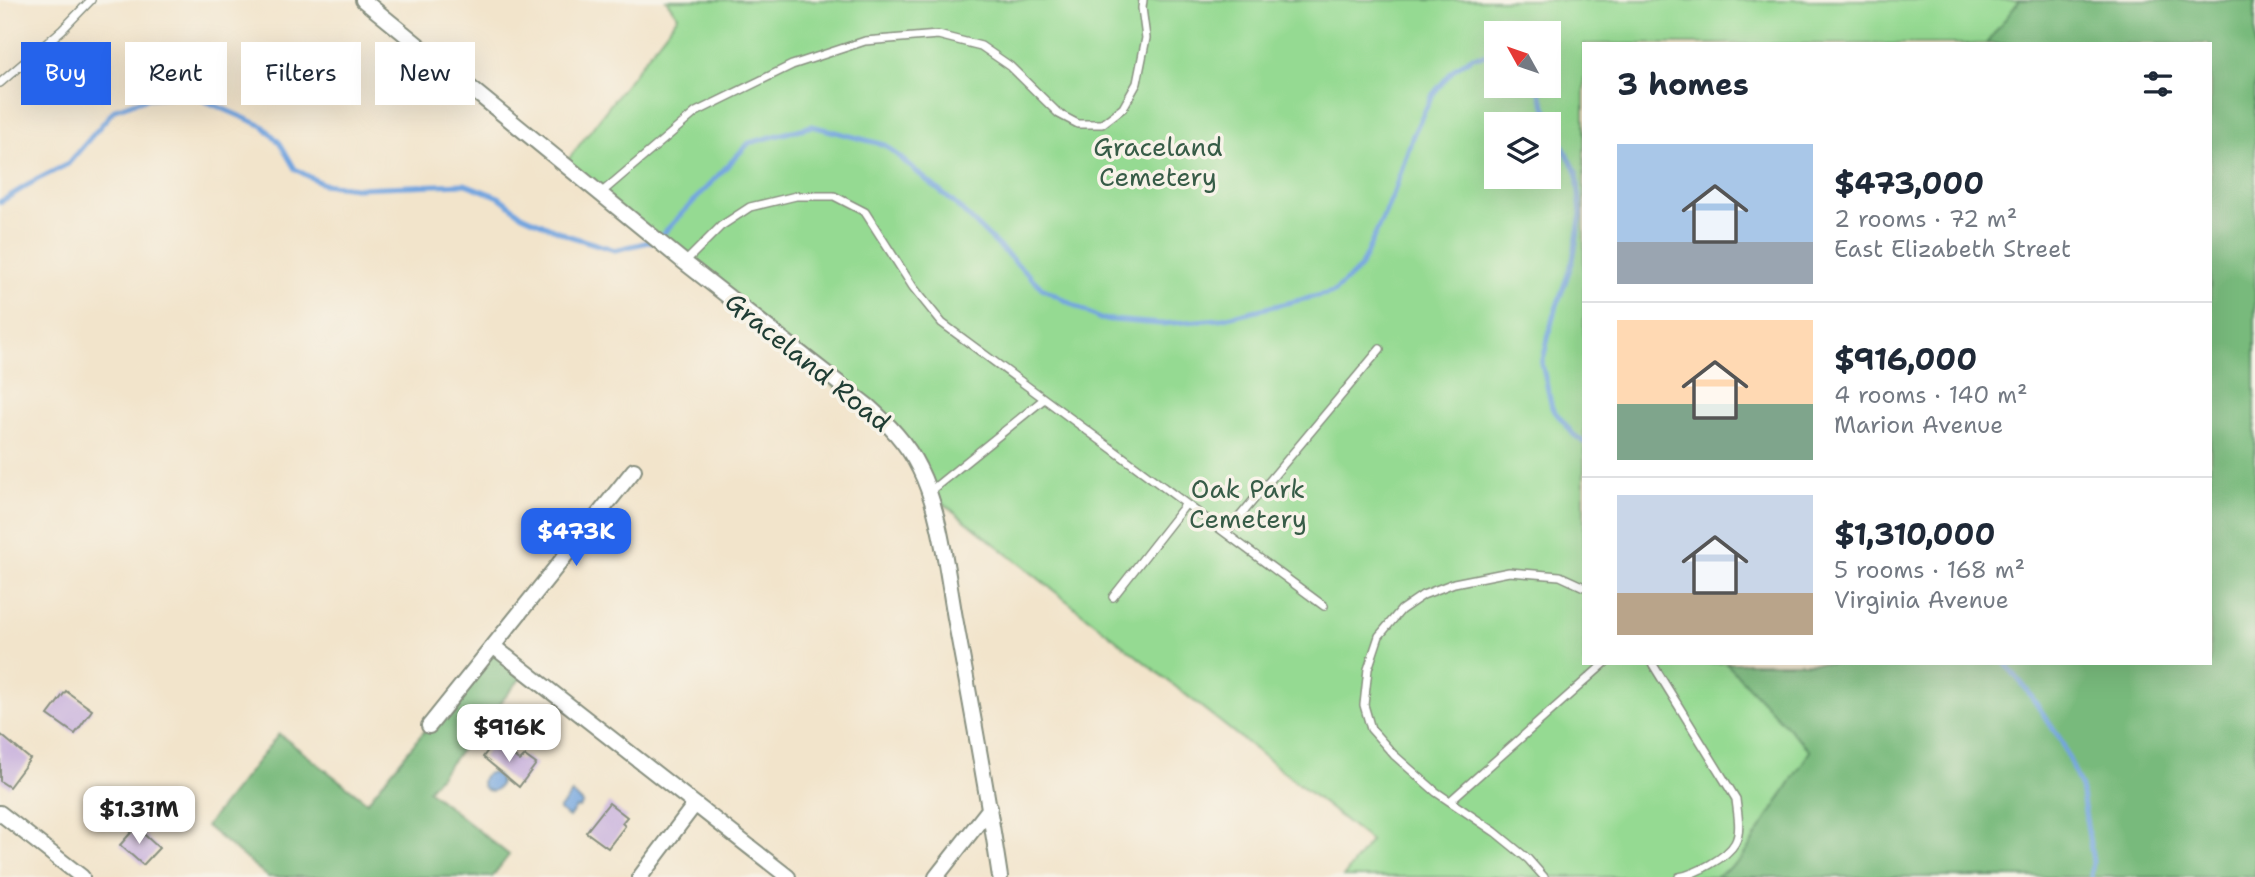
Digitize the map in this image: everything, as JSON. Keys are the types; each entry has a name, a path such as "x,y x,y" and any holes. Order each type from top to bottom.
{"street":[{"name":"Graceland Road","path":"363,0 684,262 888,424 912,456 929,492 946,569 990,807 1000,877"},
{"path":"429,726 634,470"},
{"path":"493,646 788,877"},
{"path":"640,877 695,804"},
{"path":"936,877 990,807"},
{"path":"0,813 82,877"}],"lane":[{"path":"0,83 62,30 91,0"},
{"path":"600,194 696,112 792,65 865,41 938,35 981,46 1010,66 1059,114 1078,124 1102,124 1123,108 1137,83 1146,38 1143,0"},
{"path":"684,262 720,226 750,207 796,196 834,196 865,212 913,287 942,323 1324,606"},
{"path":"1226,533 1380,349"},
{"path":"929,492 1044,398"},
{"path":"1113,597 1186,504"},
{"path":"1544,877 1528,859 1394,755 1371,729 1364,705 1368,669 1379,636 1401,610 1423,595 1454,583 1509,572 1560,576 1582,586"},
{"path":"1450,801 1603,665"},
{"path":"1653,665 1735,799 1738,824 1735,843 1692,875 1679,877"}],"green space":[{"path":"666,0 2020,0 1988,42 1582,42 1582,665 1739,665 1810,751 1758,877 1343,877 1371,841 929,492 905,444 564,165 678,16"},
{"path":"2020,0 2255,0 2255,877 1715,877 1740,861 1810,751 1728,665 2212,665 2212,42 1988,42"},
{"path":"493,646 525,673 428,790 509,855 492,877 268,877 206,826 279,734 367,802"}],"water":[{"path":"487,773 495,773 500,782 498,789 487,791 482,786 482,778"},
{"path":"572,793 583,803 579,808 576,807 569,817 559,810"}],"building":[{"path":"66,691 92,710 75,734 48,715"},
{"path":"0,734 30,759 9,787 0,781"},
{"path":"495,741 520,761 525,756 536,764 519,787 483,757"},
{"path":"609,803 627,817 622,823 625,826 608,848 586,832"},
{"path":"136,827 159,848 143,865 120,845"}],"waterway":[{"path":"0,202 68,164 115,109 148,98 191,95 263,126 280,143 295,169 323,184 355,188 465,184 499,197 522,215 569,236 615,250 657,240 749,143 812,126 885,145 954,203 1042,288 1100,319 1161,324 1219,319 1334,292 1360,268 1393,195 1413,135 1433,94 1455,68 1473,57 1484,56"},
{"path":"1542,98 1577,173 1581,214 1573,260 1553,317 1542,364 1552,408 1582,441"},
{"path":"2007,665 2062,742 2081,788 2093,862 2091,877"}],"park label":[{"name":"Graceland Cemetery","path":"1158,162"},
{"name":"Oak Park Cemetery","path":"1248,504"}]}
